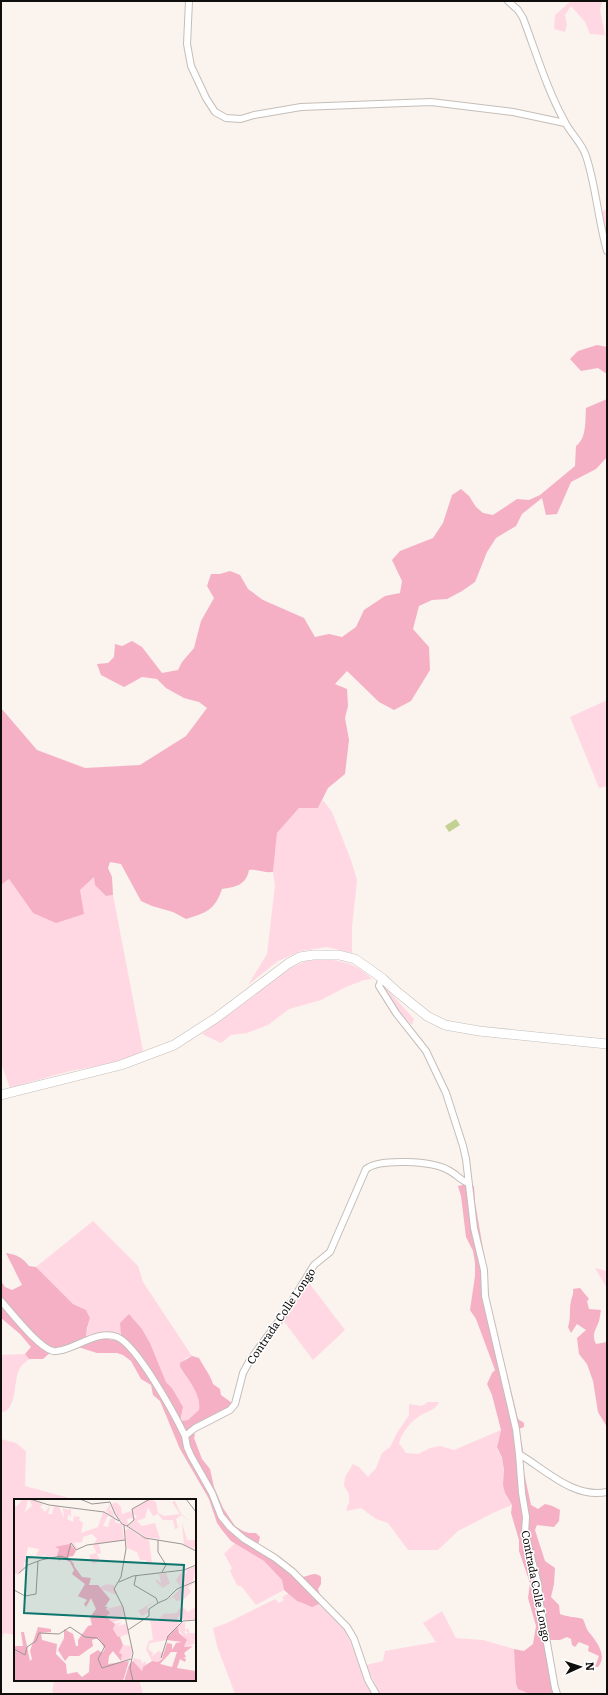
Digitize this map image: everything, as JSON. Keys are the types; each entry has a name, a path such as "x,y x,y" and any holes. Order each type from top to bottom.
{"main road":[{"path":"1,1095 121,1065 174,1045 216,1018 289,963 306,955 326,954 355,959 382,978 427,1016 445,1025 479,1031 607,1044"}],"street":[{"path":"190,1 187,44 191,66 206,98 215,112 226,118 240,119 254,115 301,107 431,102 513,112 565,123"},
{"path":"508,1 523,18 548,84 565,123 574,133 586,154 601,230 607,251"},
{"name":"Contrada Colle Longo","path":"382,978 379,986 386,999 426,1051 441,1080 463,1146 466,1159 474,1228 484,1270 485,1296 516,1429 520,1479 526,1517 524,1533 538,1584 540,1604 557,1694"},
{"name":"Contrada Colle Longo","path":"186,1436 195,1428 230,1410 235,1404 243,1373 250,1360 284,1314 314,1265 330,1252 366,1169 371,1164 411,1162 439,1166 448,1169 468,1184"},
{"path":"1,1301 42,1346 53,1351 74,1347 102,1335 118,1338 130,1349 157,1385 186,1436 187,1447 212,1493 221,1516 230,1527 244,1539 275,1558 293,1572 347,1627 354,1639 368,1680 376,1694"},
{"path":"519,1454 550,1475 582,1491 596,1494 607,1492"}],"shaded area":[{"path":"571,1 602,1 600,10 605,35 590,34 585,22 571,6 565,15 567,25 565,32 554,29 555,15"},
{"path":"607,209 607,237 601,212"},
{"path":"597,345 607,347 607,374 598,368 581,371 570,359 578,351"},
{"path":"607,399 607,457 596,469 571,482 557,514 546,515 542,498 522,514 516,526 496,538 487,552 475,582 447,599 432,600 419,606 413,629 429,647 430,670 411,701 394,710 379,702 347,671 335,684 347,689 348,706 345,718 349,740 345,774 328,788 318,808 299,808 277,833 273,872 249,870 248,875 243,882 232,887 222,889 216,902 209,910 186,919 173,912 141,901 121,864 110,862 108,868 112,877 113,895 106,896 95,885 94,877 80,890 84,914 56,923 33,913 9,879 1,885 1,708 37,750 85,768 140,765 186,736 207,708 199,702 184,698 166,688 157,679 142,677 124,687 101,675 97,664 108,663 114,657 115,644 122,646 132,641 142,647 162,673 178,670 182,662 194,648 201,621 214,598 207,586 211,574 220,574 230,571 240,575 248,589 263,600 304,618 315,637 329,634 342,637 356,627 364,610 385,596 400,593 402,581 392,560 400,551 433,538 443,523 452,495 461,489 483,513 493,515 517,499 529,500 540,495 575,466 576,446 580,443 584,434 586,408"},
{"path":"607,700 607,786 599,788 570,717"},
{"path":"323,800 332,812 351,860 357,880 352,927 352,953 327,947 301,951 278,961 248,985 267,954 275,885 273,872 277,833 299,808 318,808"},
{"path":"456,819 460,825 449,832 445,826"},
{"path":"94,877 106,896 113,895 143,1051 118,1061 67,1072 10,1088 1,1063 1,885 9,879 33,913 80,890"},
{"path":"327,959 340,961 357,967 372,979 364,980 346,987 321,1000 289,1009 268,1025 247,1033 231,1035 221,1043 202,1034 288,969 306,961"},
{"path":"384,986 414,1019 412,1025 391,1002"},
{"path":"458,1186 474,1186 475,1202 487,1272 489,1300 518,1419 524,1423 524,1427 519,1429 523,1450 522,1463 531,1505 538,1509 545,1504 560,1510 559,1521 554,1527 537,1525 535,1530 545,1561 555,1568 551,1597 559,1605 560,1614 583,1619 587,1630 600,1648 602,1658 598,1667 595,1667 599,1656 588,1651 589,1646 579,1642 575,1647 572,1645 571,1639 567,1637 560,1640 549,1640 551,1682 554,1694 530,1694 518,1689 516,1683 514,1649 524,1651 533,1644 536,1626 528,1598 530,1583 519,1551 519,1540 511,1513 512,1505 505,1493 503,1485 504,1470 502,1458 497,1447 501,1430 492,1395 487,1384 495,1370 476,1319 470,1310 475,1276 475,1263 473,1251 466,1237 461,1196"},
{"path":"93,1221 138,1266 143,1282 192,1356 186,1358 180,1367 197,1393 200,1410 188,1420 180,1421 176,1396 172,1388 166,1382 150,1343 142,1329 129,1314 122,1331 115,1339 104,1340 86,1336 90,1318 86,1310 73,1304 36,1267"},
{"path":"6,1253 19,1257 29,1266 36,1267 73,1304 86,1310 90,1318 86,1336 113,1340 121,1335 120,1323 129,1314 142,1329 150,1343 166,1382 172,1388 183,1407 180,1421 188,1420 199,1410 199,1404 196,1393 180,1367 180,1363 192,1356 199,1358 209,1374 213,1384 220,1389 221,1395 232,1403 230,1408 190,1429 195,1435 194,1438 202,1459 210,1469 214,1487 223,1508 235,1526 249,1533 256,1533 260,1537 258,1545 272,1552 273,1560 293,1575 303,1577 316,1574 321,1577 321,1584 318,1589 320,1595 319,1604 312,1607 297,1601 284,1590 282,1580 264,1561 231,1541 222,1530 217,1523 209,1499 180,1449 160,1401 153,1395 151,1385 141,1379 131,1361 123,1355 117,1353 97,1353 78,1347 51,1352 43,1359 29,1359 25,1354 31,1347 20,1334 1,1318 1,1281 5,1287 12,1290 22,1285"},
{"path":"595,1268 607,1271 607,1288"},
{"path":"309,1283 345,1330 313,1360 283,1320"},
{"path":"580,1288 589,1299 587,1301 589,1309 601,1310 594,1332 594,1337 596,1344 607,1342 607,1427 598,1412 593,1381 587,1364 579,1354 577,1338 586,1330 577,1324 571,1333 568,1327 573,1289"},
{"path":"25,1354 29,1359 23,1364 18,1374 13,1400 7,1410 1,1413 1,1355"},
{"path":"428,1402 439,1402 434,1409 414,1420 407,1427 400,1439 399,1443 406,1453 418,1454 430,1448 440,1446 454,1450 501,1430 497,1448 503,1467 504,1488 512,1505 458,1531 438,1550 408,1550 388,1523 376,1519 361,1508 346,1511 349,1502 349,1494 344,1486 345,1477 353,1464 359,1467 368,1477 376,1468 382,1453 390,1447 409,1415 409,1404 422,1406"},
{"path":"1,1439 16,1443 26,1451 25,1486 69,1499 14,1499 14,1635 4,1633 1,1640"},
{"path":"235,1543 264,1561 282,1580 284,1590 256,1605 242,1587 237,1585 230,1571 232,1568 224,1554"},
{"path":"289,1593 302,1604 319,1604 345,1629 372,1694 235,1694 217,1646 213,1628 227,1623 275,1599 279,1603 284,1600 282,1597"},
{"path":"442,1611 456,1638 483,1640 514,1649 515,1661 527,1692 530,1694 380,1694 366,1665 383,1661 385,1651 436,1642 423,1623"},
{"path":"54,1681 139,1681 143,1694 52,1694"}]}
